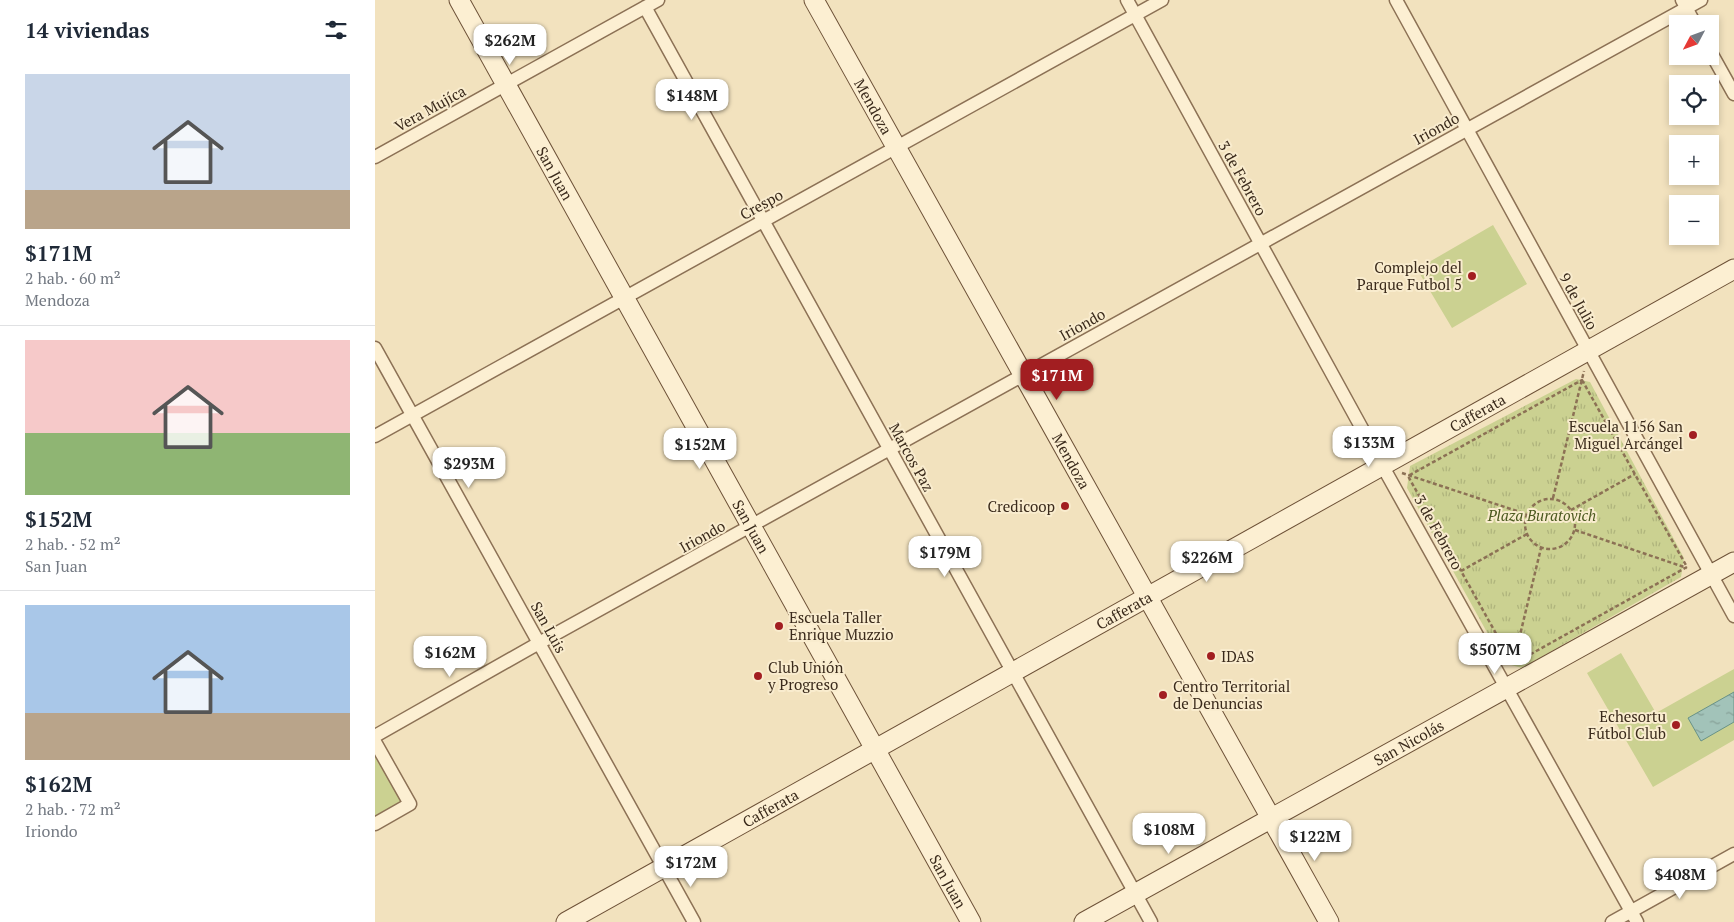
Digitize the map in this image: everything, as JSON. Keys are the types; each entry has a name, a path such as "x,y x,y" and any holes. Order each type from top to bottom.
{"main road":[{"name":"San Juan","path":"459,0 971,922"},
{"name":"Mendoza","path":"814,0 1329,922"},
{"name":"Cafferata","path":"566,922 1734,269"},
{"name":"San Nicolás","path":"1084,922 1734,562"}],"street":[{"name":"Vera Mujíca","path":"375,157 658,0"},
{"name":"3 de Febrero","path":"1127,0 1634,917"},
{"name":"Crespo","path":"375,436 1163,0"},
{"name":"9 de Julio","path":"1396,0 1734,616"},
{"name":"Iriondo","path":"375,736 539,643 1467,129 1684,4 1701,0"},
{"path":"1684,4 1690,15"},
{"name":"Marcos Paz","path":"645,7 762,222 1151,922"},
{"path":"1718,65 1734,94"},
{"name":"San Luis","path":"375,348 694,922"},
{"path":"375,742 410,804 375,824"},
{"path":"1612,922 1634,917 1733,857"}],"path":[{"path":"1553,498 1582,380 1587,351"},
{"path":"1582,380 1687,568"},
{"path":"1408,476 1582,380"},
{"path":"1383,465 1408,476 1526,514"},
{"path":"1571,510 1635,474"},
{"path":"1408,476 1513,664"},
{"path":"1546,498 1553,498 1567,504 1576,523 1575,530 1568,542 1562,546 1555,549 1541,548 1530,540 1527,534 1524,524 1526,514 1534,503 1546,498"},
{"path":"1575,530 1687,568 1711,574"},
{"path":"1461,571 1527,534"},
{"path":"1507,687 1541,548"},
{"path":"1513,664 1687,568"}],"green space":[{"name":"Complejo del Parque Futbol 5","path":"1493,225 1527,284 1452,328 1417,269"},
{"name":"Plaza Buratovich","path":"1576,379 1590,382 1684,558 1681,577 1522,668 1504,663 1407,488 1410,466"},
{"name":"Echesortu Fútbol Club","path":"1621,653 1656,713 1734,669 1734,740 1653,787 1587,673"},
{"path":"375,742 410,804 375,824"}],"water":[{"path":"1734,692 1734,722 1701,741 1688,718"}],"place":[{"name":"Complejo del Parque Futbol 5","path":"1472,276"},
{"name":"Escuela 1156 San Miguel Arcángel","path":"1693,435"},
{"name":"Credicoop","path":"1065,506"},
{"name":"Escuela Taller Enrique Muzzio","path":"779,626"},
{"name":"IDAS","path":"1211,656"},
{"name":"Club Unión y Progreso","path":"758,676"},
{"name":"Centro Territorial de Denuncias","path":"1163,695"},
{"name":"Echesortu Fútbol Club","path":"1676,725"}]}
